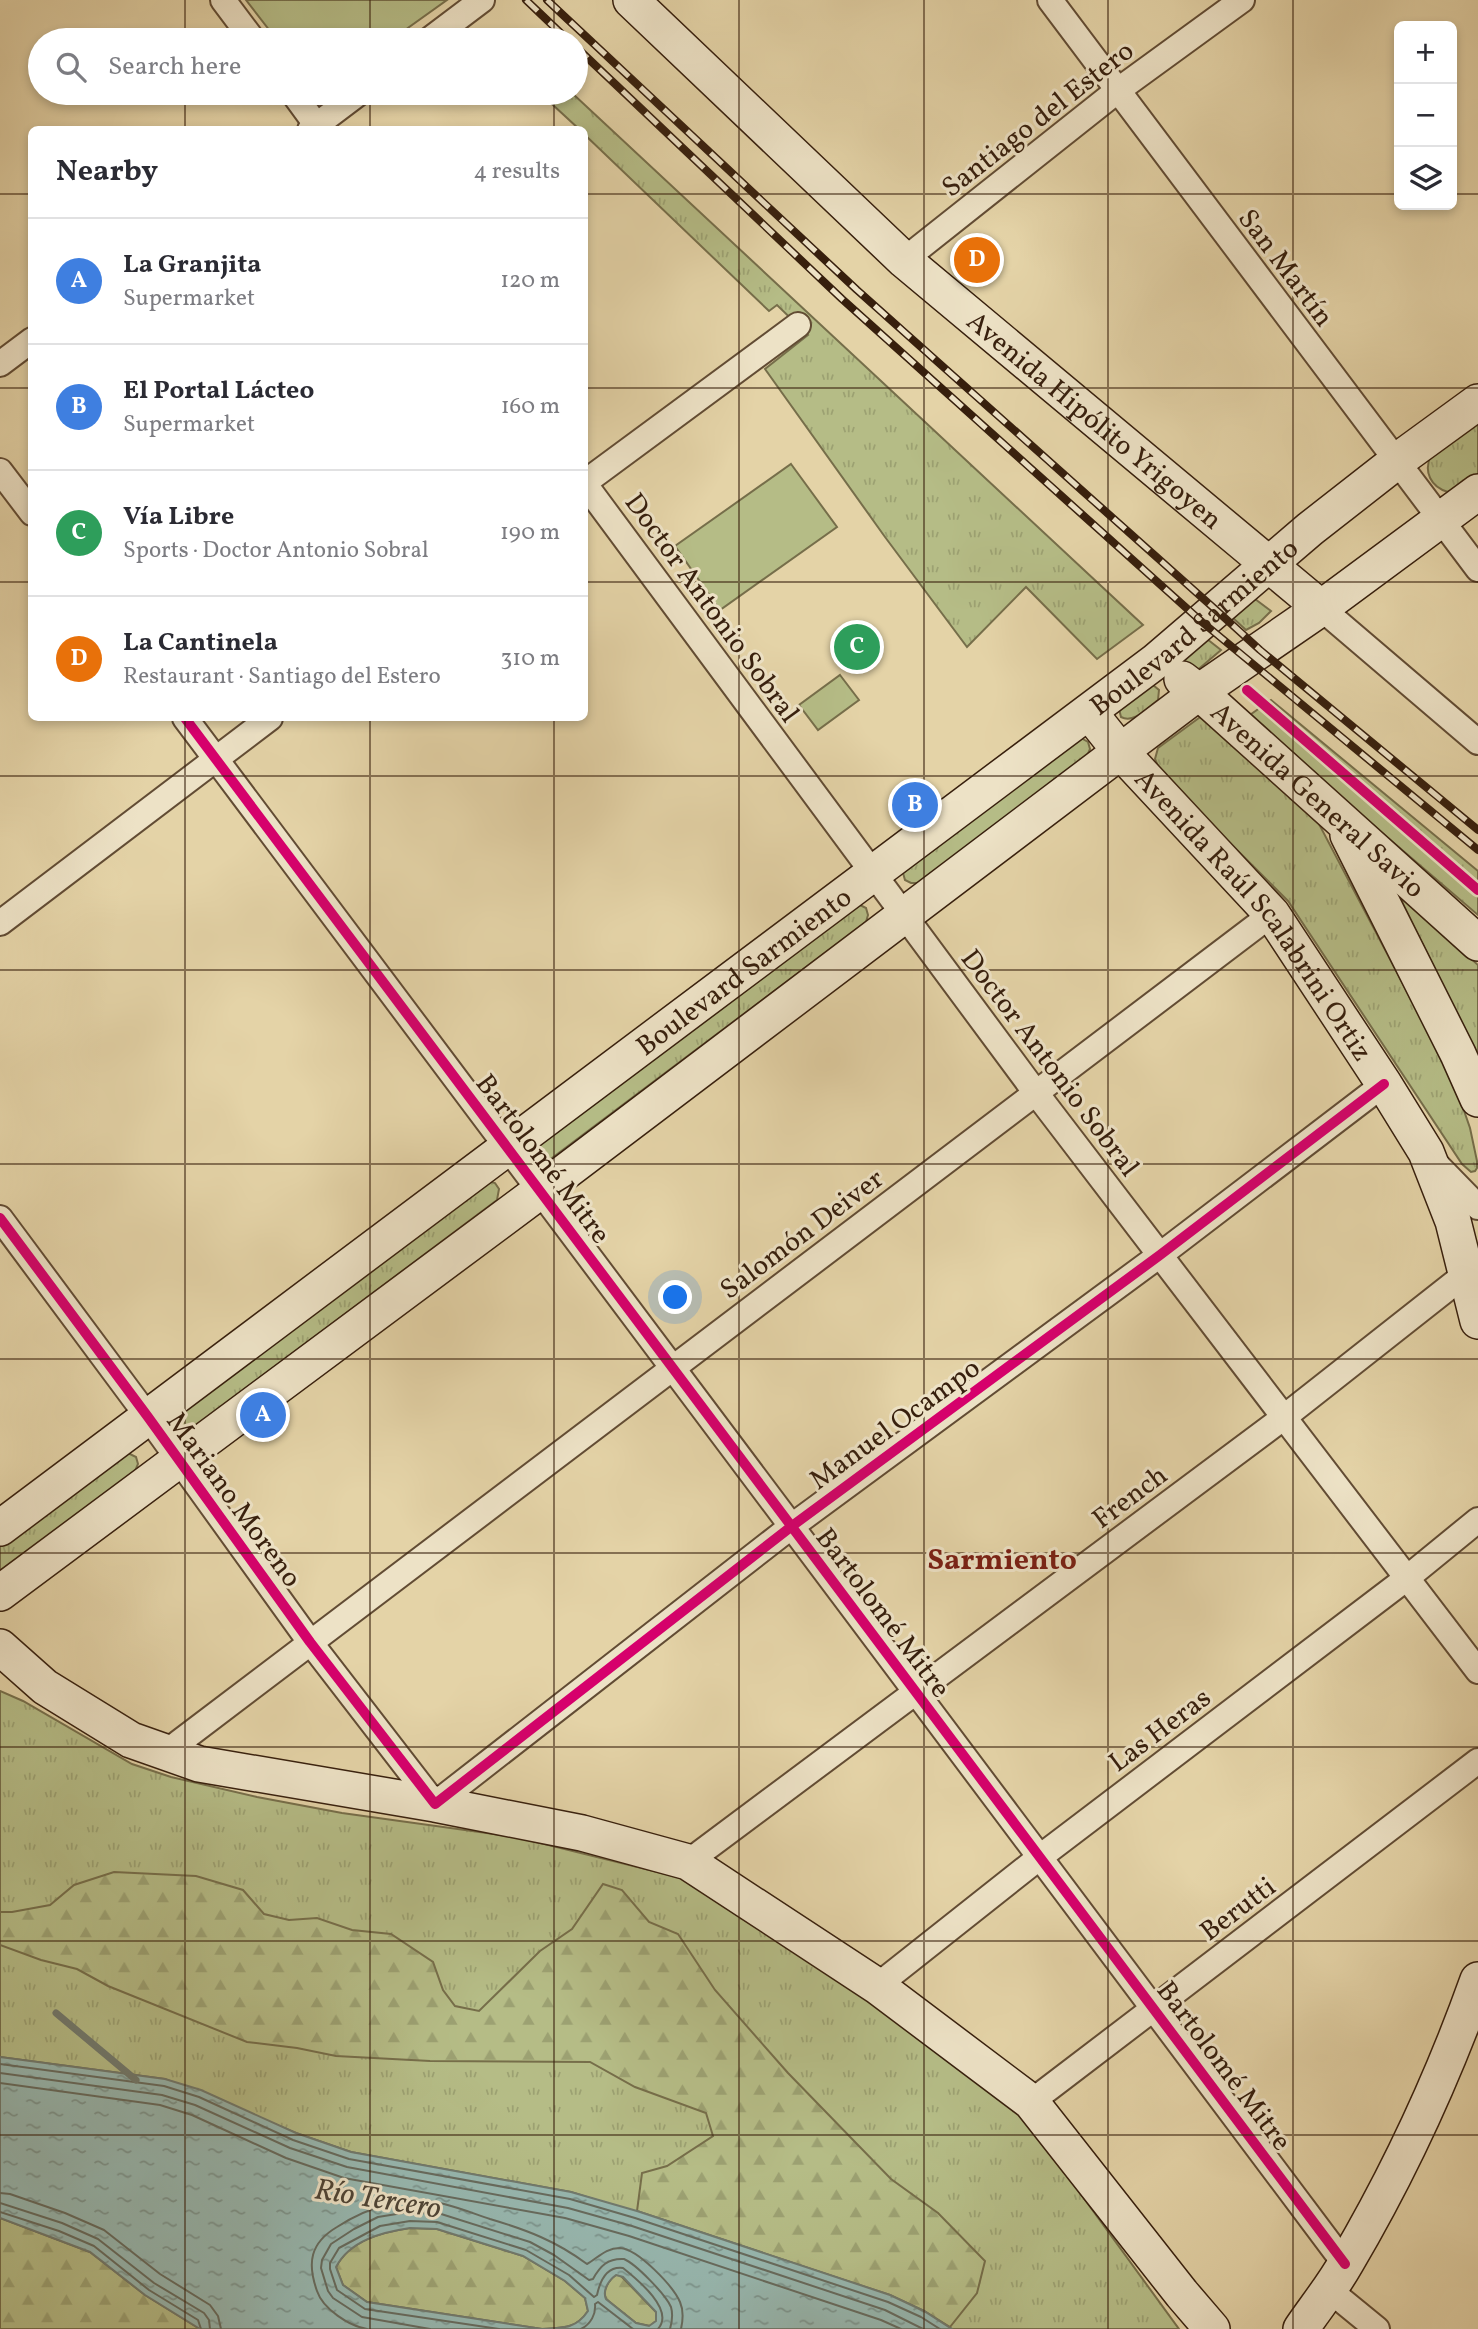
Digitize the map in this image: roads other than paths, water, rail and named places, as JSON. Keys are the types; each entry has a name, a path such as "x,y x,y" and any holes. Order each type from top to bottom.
{"main road":[{"name":"Avenida Hipólito Yrigoyen","path":"631,0 904,260 1321,608"},
{"name":"Boulevard Sarmiento","path":"0,1528 1156,661 1310,529 1478,402"},
{"name":"Boulevard Sarmiento","path":"0,1593 540,1191 1199,692 1321,608 1478,492"},
{"name":"Avenida General Savio","path":"1156,661 1199,692 1478,943"},
{"name":"Avenida Raúl Scalabrini Ortiz","path":"1089,712 1121,752 1272,914 1384,1084 1426,1152 1454,1221 1478,1321"},
{"path":"1337,816 1406,948 1478,1099"},
{"path":"0,1647 45,1688 131,1740 199,1764 435,1804 582,1833 688,1861 877,1986 1031,2102 1212,2329"},
{"path":"0,1674 45,1688"},
{"path":"1301,2329 1337,2277 1390,2182 1454,2047 1478,1980"}],"street":[{"path":"223,0 244,28"},
{"path":"445,28 482,0"},
{"name":"San Martín","path":"1050,0 1478,569"},
{"name":"Santiago del Estero","path":"904,260 1117,91 1242,0"},
{"path":"300,105 315,126"},
{"path":"318,126 344,105"},
{"path":"588,480 797,325"},
{"path":"0,364 28,343"},
{"path":"0,471 28,508"},
{"name":"Doctor Antonio Sobral","path":"588,488 1036,1093 1478,1671"},
{"name":"Avenida Hipólito Yrigoyen","path":"1321,608 1478,742"},
{"name":"Bartolomé Mitre","path":"187,721 1155,2008 1337,2277 1377,2329"},
{"path":"0,923 266,721"},
{"name":"Salomón Deiver","path":"165,1753 1272,914"},
{"name":"Manuel Ocampo","path":"435,1804 792,1526 1160,1255 1384,1084"},
{"path":"1426,1152 1455,1186 1478,1207"},
{"name":"Mariano Moreno","path":"0,1218 310,1642 435,1804"},
{"name":"French","path":"688,1861 1283,1418 1467,1273"},
{"name":"Las Heras","path":"877,1986 1040,1857 1407,1578 1478,1520"},
{"name":"Berutti","path":"1031,2102 1478,1761"}],"water":[{"name":"Río Tercero","path":"0,2057 165,2079 201,2090 296,2133 351,2152 571,2192 637,2211 890,2295 924,2311 952,2329 542,2329 200,2329 145,2295 90,2252 0,2218","holes":["410,2228 437,2229 523,2256 565,2281 585,2298 588,2311 574,2324 563,2328 542,2329 367,2302 343,2285 336,2267 342,2258 358,2244 378,2235","616,2275 623,2277 656,2312 656,2321 649,2326 636,2323 606,2299 607,2286"]}],"waterway":[{"path":"56,2013 136,2080"}],"railway":[{"path":"526,0 555,28"},
{"path":"547,0 577,28"},
{"path":"588,38 857,290 1260,650 1478,830"},
{"path":"588,58 842,299 1202,622 1478,850"}],"place":[{"name":"La Cantinela","path":"977,260"},
{"name":"Vía Libre","path":"857,647"},
{"name":"El Portal Lácteo","path":"915,805"},
{"name":"La Granjita","path":"263,1415"}],"district":[{"name":"Sarmiento","path":"1002,1559"}]}
